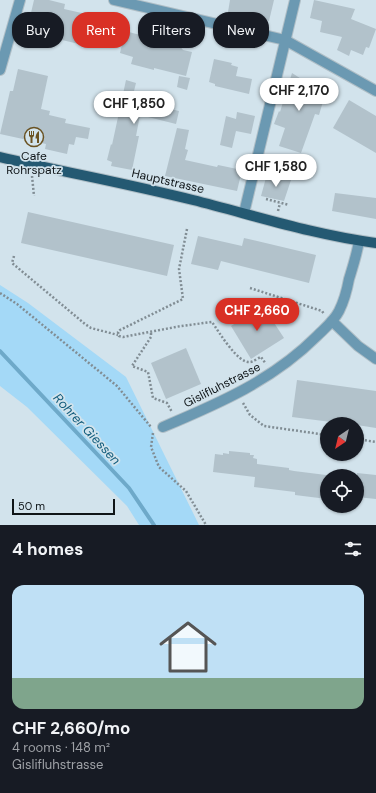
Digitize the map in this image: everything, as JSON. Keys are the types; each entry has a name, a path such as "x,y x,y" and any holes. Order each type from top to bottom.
{"main road":[{"name":"Hauptstrasse","path":"0,157 168,194 359,241 376,243"}],"street":[{"path":"0,70 20,0"},
{"path":"114,0 285,40 376,91"},
{"path":"244,213 295,0"},
{"name":"Gislifluhstrasse","path":"163,427 238,394 273,373 291,360 332,321 339,311 359,241"},
{"path":"332,321 358,346 376,359"}],"path":[{"path":"32,181 34,196"},
{"path":"266,199 289,205"},
{"path":"278,211 280,203"},
{"path":"119,335 118,332 120,330 183,299 179,269 187,229"},
{"path":"14,256 12,263 85,324 92,328 123,337 151,333 181,326 212,322 237,357 245,362 255,360"},
{"path":"250,288 322,311 332,321"},
{"path":"0,292 17,304 117,386 154,429 151,447 159,467 186,491 206,525"},
{"path":"151,333 151,337 132,366 148,372 153,398 167,403 176,421"},
{"path":"238,394 250,415 264,426 320,434"},
{"path":"364,440 376,442"}],"shaded area":[{"path":"0,285 28,303 126,377 199,525 139,525 127,506 27,407 0,386"}],"building":[{"path":"34,0 49,0 65,4 64,9 77,12 72,12 72,42 64,40 64,12 31,12"},
{"path":"230,0 274,0 269,21 269,12 228,12"},
{"path":"314,0 355,9 351,19 376,29 369,48 366,47 363,55 351,50 349,56 337,50 342,37 320,32 322,21 310,18"},
{"path":"130,32 138,34 138,48 181,48 183,50 192,52 186,76 131,64 133,57 120,53 121,48 130,48"},
{"path":"214,59 232,63 231,65 238,67 236,76 252,79 249,94 215,86 215,84 209,82"},
{"path":"18,69 48,76 41,109 50,111 49,115 66,119 65,123 90,128 88,139 76,137 74,145 69,144 67,154 45,149 46,144 0,134 10,91 13,91"},
{"path":"292,73 306,82 327,88 319,115 315,114 301,153 279,146 285,128 274,124 279,111 280,112"},
{"path":"179,76 190,78 187,90 177,87"},
{"path":"126,80 136,83 134,91 145,94 143,102 179,111 176,124 140,115 136,136 139,136 132,170 111,166 112,162 107,160 111,144 112,145"},
{"path":"349,100 376,116 376,153 333,128"},
{"path":"237,112 255,116 251,134 236,131 232,148 220,145 226,116 236,119"},
{"path":"177,128 189,130 185,149 188,150 185,160 217,167 218,165 242,170 237,191 165,176"},
{"path":"267,174 291,180 284,201 261,196"},
{"path":"335,193 376,198 376,219 332,211"},
{"path":"28,212 174,245 167,276 21,243"},
{"path":"198,236 242,246 244,238 316,255 309,283 221,261 218,270 191,264"},
{"path":"263,306 284,338 251,359 231,326"},
{"path":"186,348 201,384 166,399 151,363"},
{"path":"297,380 376,391 376,428 364,426 364,417 320,417 320,421 292,417"},
{"path":"229,451 250,453 250,455 254,455 253,458 257,459 257,464 320,474 320,498 295,495 295,492 254,487 255,477 213,472 215,454 229,454"},
{"path":"364,474 376,475 376,499 364,498"}],"waterway":[{"name":"Rohrer Giessen","path":"0,351 129,488 154,525"}],"place":[{"name":"Cafe Rohrspatz","path":"34,137"}]}
